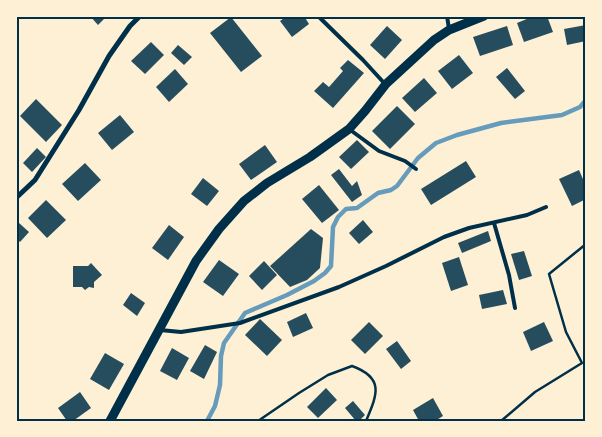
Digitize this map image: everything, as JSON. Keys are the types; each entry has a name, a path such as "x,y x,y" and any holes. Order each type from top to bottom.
{"street":[{"path":"16,198 35,180 79,110 109,56 130,26 140,16"},
{"path":"110,421 176,295 196,262 219,229 244,201 267,183 310,157 349,129 365,112 386,84 419,52 449,30 484,16"}],"lane":[{"path":"318,16 386,84"},
{"path":"447,16 449,30"},
{"path":"349,129 379,151 416,169"},
{"path":"159,330 181,332 240,323 339,287 444,237 469,228 527,215 546,207"},
{"path":"494,223 509,275 515,308"}],"path":[{"path":"501,421 535,392 582,363 566,332 549,274 586,244"},
{"path":"258,421 328,375 352,366 370,375 375,383 376,395 374,405 366,421"}],"building":[{"path":"90,16 107,16 98,25"},
{"path":"287,16 304,16 309,24 292,37 280,21"},
{"path":"534,16 547,16 553,32 524,42 517,23"},
{"path":"231,17 262,56 241,72 210,33"},
{"path":"586,25 586,41 567,45 564,29"},
{"path":"387,26 402,40 385,59 370,45"},
{"path":"507,26 513,45 480,56 473,37"},
{"path":"151,42 164,55 145,74 131,61"},
{"path":"178,45 192,57 184,65 171,53"},
{"path":"459,55 473,73 452,89 438,71"},
{"path":"348,60 364,73 333,108 314,91 323,82 329,87 343,71 340,68"},
{"path":"507,68 525,91 515,99 496,77"},
{"path":"175,69 188,84 169,102 156,87"},
{"path":"424,78 437,93 415,112 402,98"},
{"path":"36,99 62,125 46,142 20,116"},
{"path":"397,106 415,124 390,149 372,131"},
{"path":"120,115 134,132 112,150 98,133"},
{"path":"357,140 369,152 351,169 339,157"},
{"path":"265,145 277,162 251,180 239,164"},
{"path":"37,148 46,157 32,172 23,163"},
{"path":"466,161 476,177 431,205 421,189"},
{"path":"85,163 101,180 78,201 62,184"},
{"path":"339,169 352,186 357,181 362,195 352,202 331,175"},
{"path":"579,170 586,186 586,199 572,206 559,179"},
{"path":"203,178 219,191 207,206 191,194"},
{"path":"319,185 339,210 322,223 302,199"},
{"path":"46,200 66,220 47,238 28,218"},
{"path":"363,220 373,232 359,244 349,233"},
{"path":"19,223 29,232 20,242 16,238 16,226"},
{"path":"169,225 184,237 168,260 152,248"},
{"path":"311,229 323,238 320,268 307,280 290,287 270,266"},
{"path":"488,231 491,241 462,253 458,243"},
{"path":"524,251 532,276 519,280 511,254"},
{"path":"459,257 468,285 451,291 442,263"},
{"path":"219,260 239,274 223,296 203,282"},
{"path":"264,261 277,275 262,290 249,276"},
{"path":"91,263 102,275 94,282 94,288 89,287 85,290 82,287 73,287 73,266 88,266"},
{"path":"503,290 507,304 482,309 479,295"},
{"path":"131,293 145,303 137,316 123,305"},
{"path":"306,313 313,328 293,337 287,322"},
{"path":"260,319 282,340 267,356 245,335"},
{"path":"369,322 383,336 365,354 351,340"},
{"path":"544,322 553,341 531,351 523,332"},
{"path":"397,341 411,361 401,369 386,349"},
{"path":"205,345 217,352 204,379 190,371"},
{"path":"172,348 189,358 177,380 160,371"},
{"path":"105,353 124,364 109,390 90,379"},
{"path":"326,388 337,400 318,418 307,407"},
{"path":"80,392 91,408 73,421 67,421 58,408"},
{"path":"433,398 443,416 435,421 419,421 413,410"},
{"path":"353,401 365,415 359,421 356,421 345,408"}],"waterway":[{"path":"207,421 215,406 220,385 221,356 224,343 245,313 287,295 325,273 331,266 333,227 338,217 346,209 357,208 378,193 391,190 397,186 418,158 436,143 501,123 562,115 580,107 586,100"}]}
